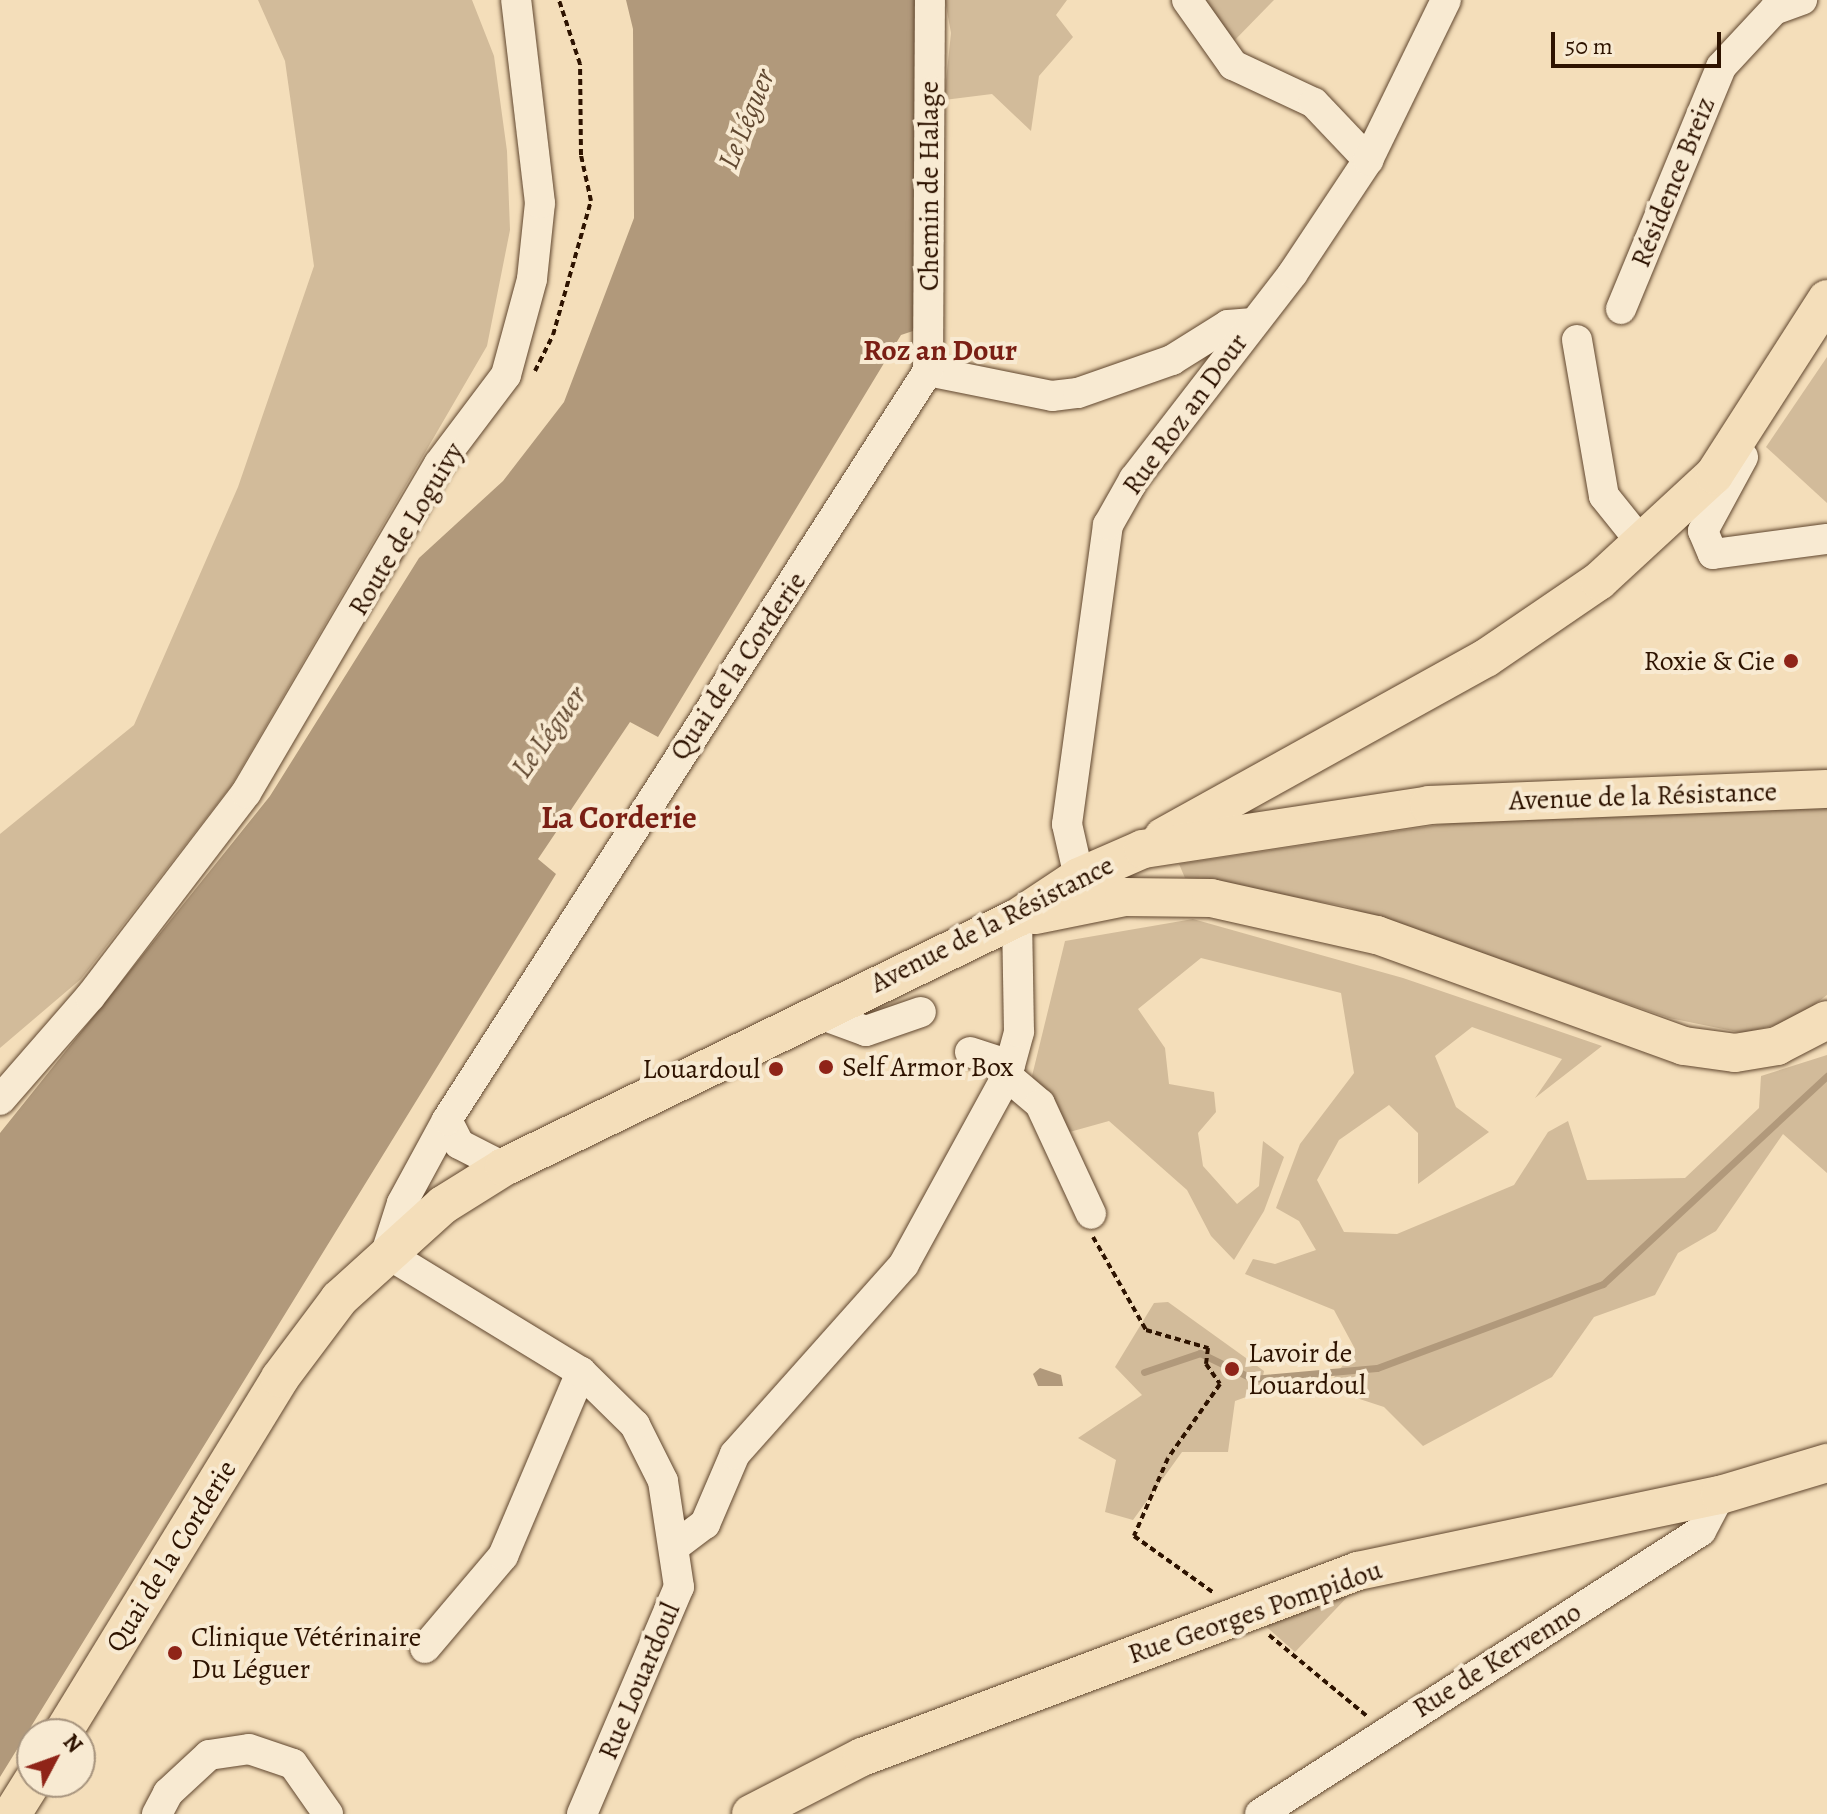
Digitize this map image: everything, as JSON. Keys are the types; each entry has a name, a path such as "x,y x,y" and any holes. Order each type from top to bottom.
{"main road":[{"path":"1143,849 1486,658 1599,581 1714,475 1822,320"},
{"name":"Avenue de la Résistance","path":"280,1378 348,1287 386,1253 504,1167 814,1012 1017,918 1079,877 1143,849 1429,805 1827,789"},
{"path":"1017,918 1124,897 1211,898 1377,935 1684,1046 1735,1053 1777,1046 1827,1020"},
{"name":"Quai de la Corderie","path":"72,1718 280,1378"},
{"name":"Rue Georges Pompidou","path":"751,1814 862,1757 1358,1571 1720,1495 1827,1463"}],"street":[{"name":"Route de Loguivy","path":"0,1100 90,997 246,793 439,464 506,375 532,279 540,203 516,0"},
{"name":"Chemin de Halage","path":"928,371 930,0"},
{"path":"1187,0 1233,65 1314,103 1368,160"},
{"name":"Rue Roz an Dour","path":"1079,877 1067,824 1108,525 1368,160 1446,0"},
{"name":"Résidence Breiz","path":"1621,309 1721,67 1774,10 1802,0"},
{"path":"1822,320 1703,531 1713,554 1827,539"},
{"path":"928,371 1052,396 1078,393 1172,360 1228,325 1250,323"},
{"path":"1577,340 1604,496 1641,542"},
{"name":"Quai de la Corderie","path":"386,1253 402,1203 447,1120 928,371"},
{"path":"678,1544 705,1524 735,1454 904,1264 1009,1071 1019,1032 1017,918"},
{"path":"814,1012 866,1031 921,1012"},
{"path":"970,1052 1009,1071 1040,1104 1091,1214"},
{"path":"447,1120 459,1144 504,1167"},
{"name":"Rue Louardoul","path":"386,1253 581,1372 635,1425 663,1481 678,1544 679,1587 582,1814"},
{"path":"425,1648 503,1556 581,1372"},
{"name":"Rue de Kervenno","path":"1260,1814 1384,1730 1701,1531 1720,1495"},
{"path":"157,1814 168,1793 209,1755 249,1749 293,1764 328,1814"}],"path":[{"path":"1091,1214 1104,1265 1146,1330 1208,1348 1206,1364 1220,1384 1168,1458 1134,1536 1242,1612 1384,1730"}],"shaded area":[{"path":"258,0 472,0 494,56 507,151 510,230 487,346 231,786 81,979 0,1048 0,834 134,725 238,487 314,266 285,61"},
{"path":"945,0 1067,0 1056,15 1073,37 1039,76 1031,131 992,94 944,100 951,33"},
{"path":"1197,0 1274,0 1230,45"},
{"path":"1827,357 1827,503 1766,447"},
{"path":"1827,808 1827,995 1793,1021 1743,1033 1669,1018 1344,906 1185,878 1179,864 1457,822"},
{"path":"1193,919 1403,978 1602,1046 1535,1098 1562,1059 1472,1027 1435,1056 1456,1107 1489,1132 1418,1184 1418,1133 1389,1105 1339,1140 1317,1180 1344,1232 1397,1234 1514,1185 1548,1132 1568,1121 1587,1180 1685,1178 1759,1108 1761,1076 1827,1055 1827,1173 1783,1134 1716,1231 1678,1253 1655,1295 1594,1317 1552,1377 1423,1446 1384,1407 1326,1388 1355,1349 1334,1310 1245,1274 1253,1259 1275,1264 1316,1250 1299,1221 1276,1208 1300,1144 1354,1073 1341,993 1201,958 1138,1009 1165,1048 1169,1084 1214,1092 1216,1112 1198,1133 1203,1166 1237,1204 1259,1186 1263,1141 1284,1157 1264,1211 1234,1260 1211,1236 1187,1190 1109,1121 1066,1133 1032,1076 1065,941"},
{"path":"1168,1302 1264,1371 1260,1392 1235,1401 1228,1452 1182,1452 1133,1520 1105,1512 1116,1460 1078,1438 1142,1395 1115,1367 1154,1303"},
{"path":"1352,1592 1295,1652 1262,1623"}],"water":[{"name":"Le Léguer","path":"626,0 921,0 919,329 901,335 658,737 630,722 538,859 556,874 36,1718 16,1718 16,1751 0,1777 0,1133 270,796 419,558 503,481 564,402 634,218 633,29"},
{"path":"1040,1368 1061,1375 1063,1386 1038,1386 1033,1374"}],"waterway":[{"path":"1144,1372 1200,1353 1253,1379 1377,1368 1603,1284 1827,1076"}],"place":[{"name":"Roxie & Cie","path":"1791,661"},
{"name":"Self Armor Box","path":"826,1067"},
{"name":"Louardoul","path":"776,1069"},
{"name":"Lavoir de Louardoul","path":"1232,1369"},
{"name":"Clinique Vétérinaire Du Léguer","path":"175,1653"}],"district":[{"name":"Roz an Dour","path":"940,350"},
{"name":"La Corderie","path":"619,817"}]}
